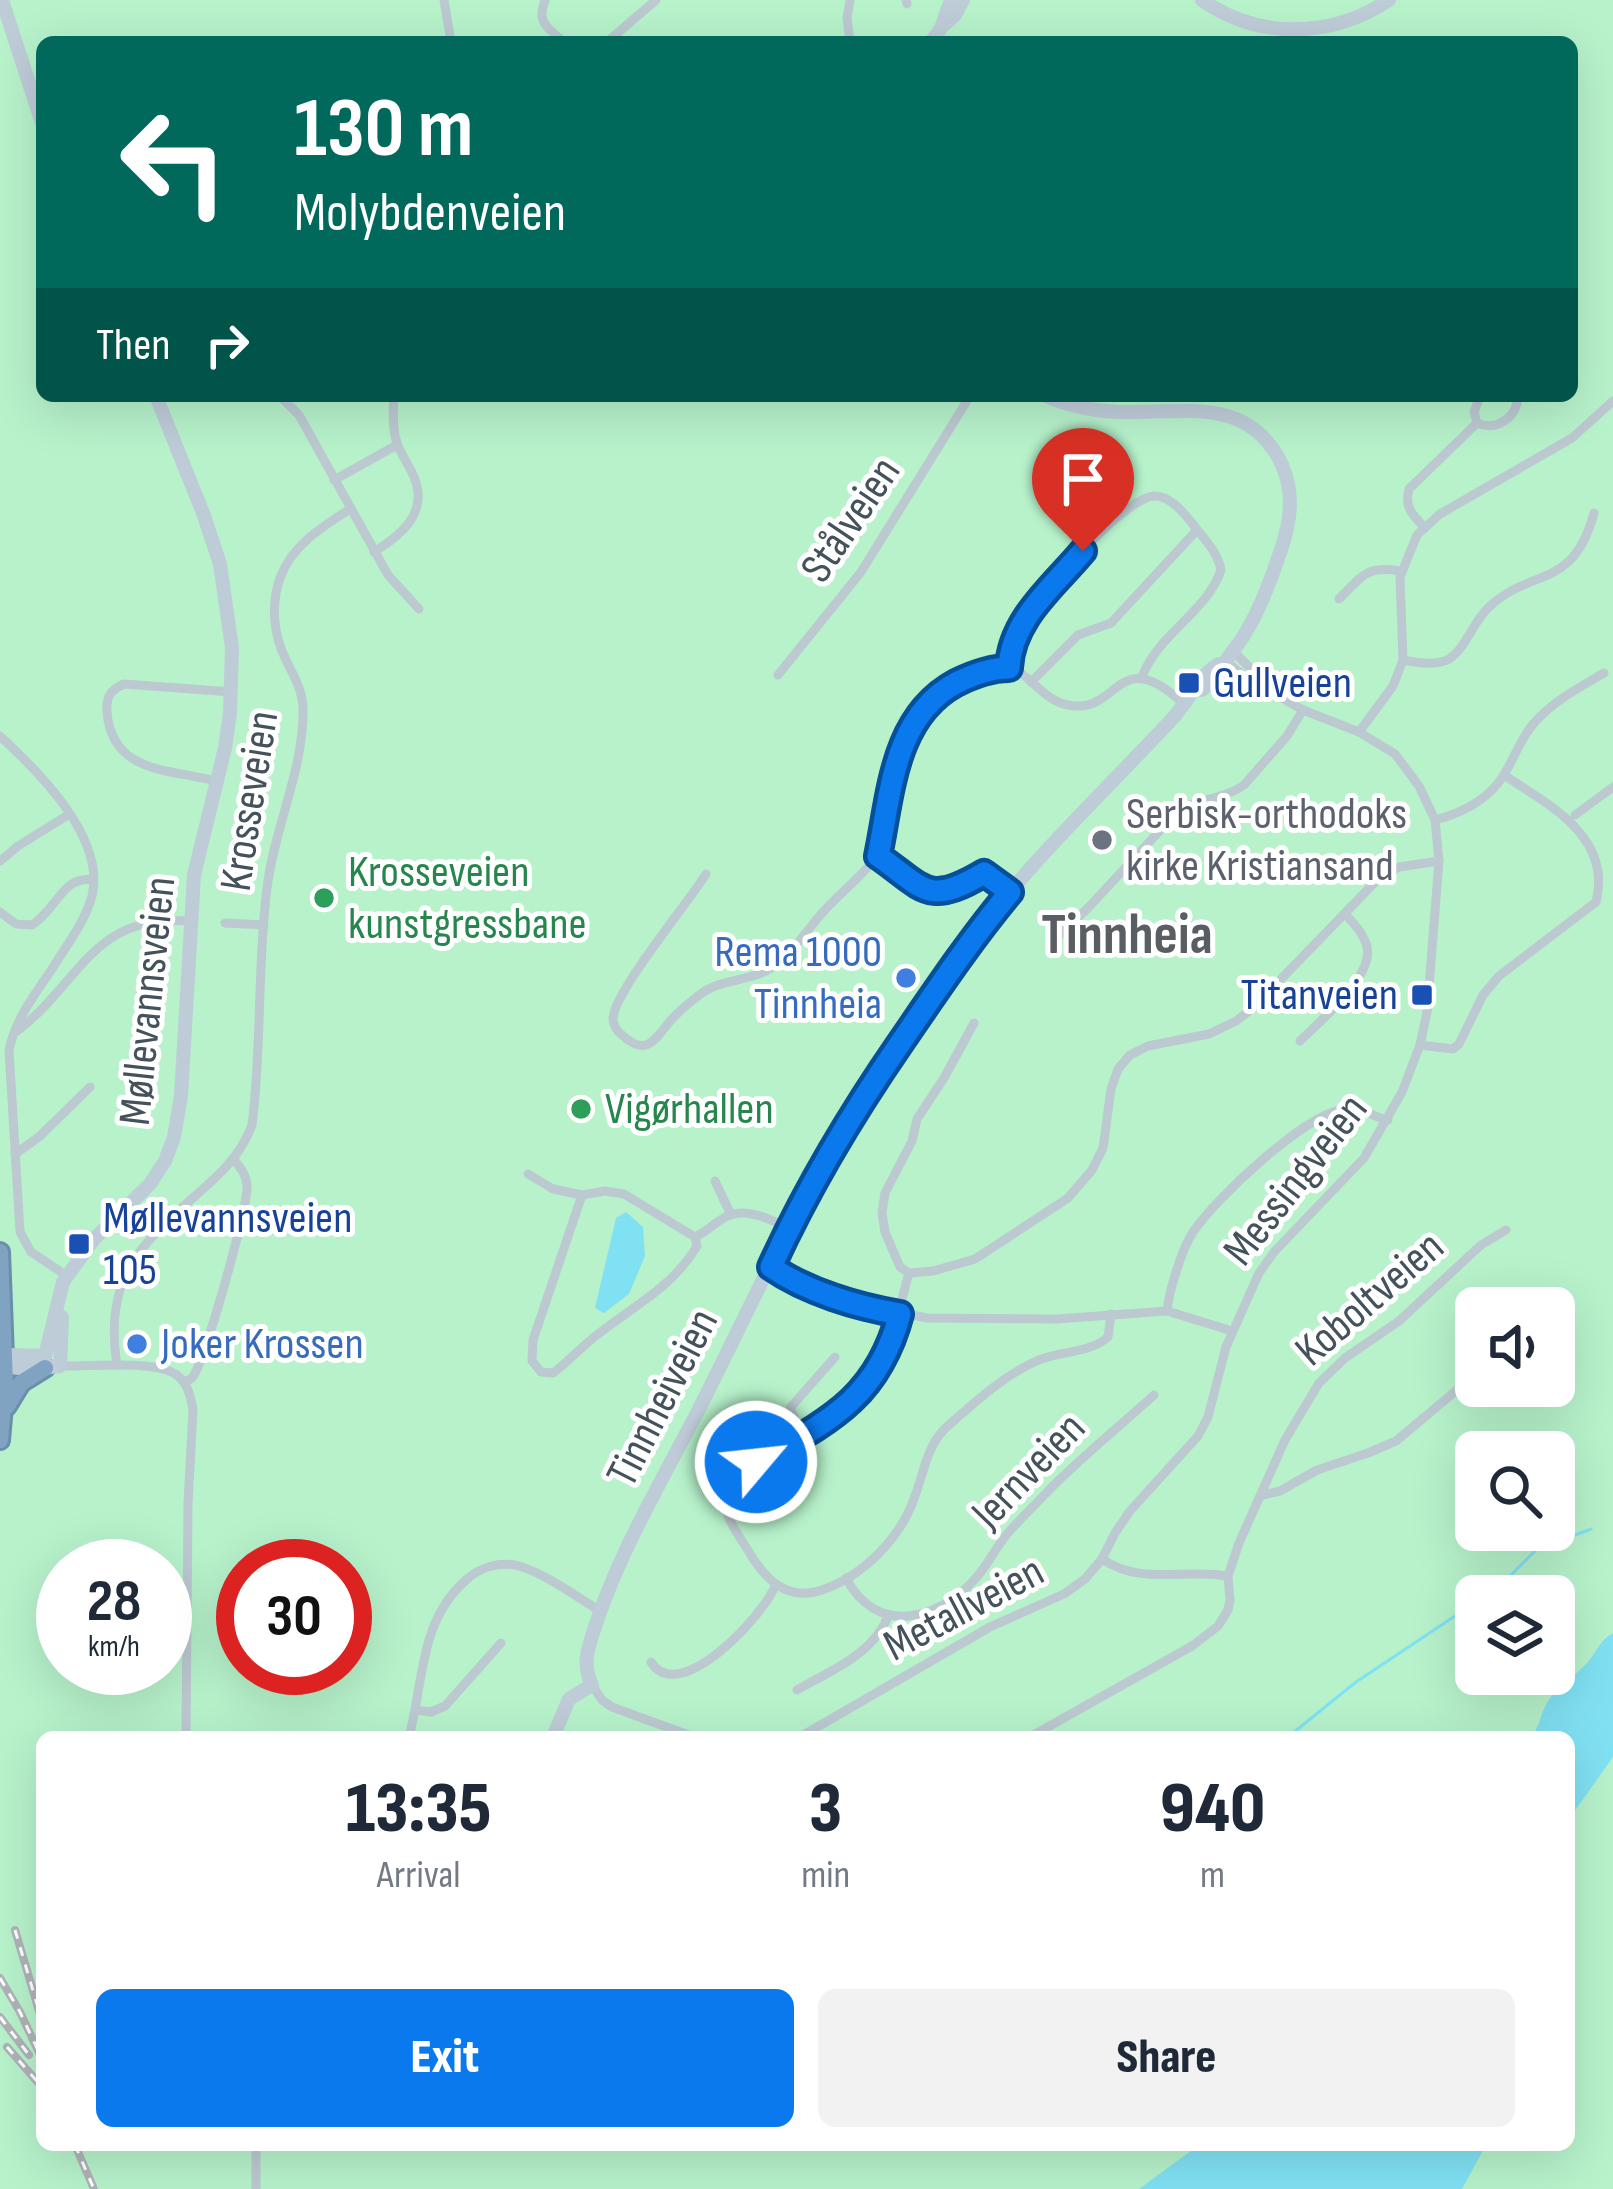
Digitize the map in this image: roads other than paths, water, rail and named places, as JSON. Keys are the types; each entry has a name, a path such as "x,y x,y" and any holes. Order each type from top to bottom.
{"highway":[{"path":"0,1252 4,1412 0,1440"},
{"path":"4,1412 17,1387 56,1364"}],"street":[{"path":"2,0 36,105"},
{"path":"444,0 450,36"},
{"path":"545,0 543,25 557,36"},
{"path":"614,36 656,0"},
{"path":"850,0 850,36"},
{"path":"941,28 951,0"},
{"path":"935,36 963,0"},
{"path":"1202,0 1250,24 1294,30 1337,24 1389,0"},
{"path":"1359,733 1393,686 1403,660 1401,571 1424,527 1572,438 1613,400"},
{"name":"Møllevannsveien","path":"56,1364 59,1292 94,1239 150,1184 171,1148 180,1111 194,875 225,748 232,692 230,615 220,564 157,402"},
{"path":"293,402 374,551 419,609"},
{"path":"374,551 407,528 416,510 414,477 397,445 394,402"},
{"name":"Stålveien","path":"778,675 882,542 966,402"},
{"name":"Tinnheiveien","path":"592,1685 586,1671 587,1654 643,1517 789,1230 890,1057 1010,892 1185,705 1211,669 1227,660 1260,607 1288,527 1290,501 1287,478 1271,445 1251,427 1218,412 1116,412 1065,402"},
{"path":"1477,423 1478,402"},
{"path":"1477,423 1492,426 1509,418 1518,402"},
{"path":"1424,527 1408,509 1408,489 1477,423"},
{"path":"334,480 397,445"},
{"path":"1009,668 1016,635 1038,603 1108,525 1154,496 1166,499 1220,562 1217,582 1157,651 1142,677"},
{"name":"Krosseveien","path":"114,1365 118,1299 132,1260 149,1238 234,1160 247,1138 255,1100 270,871 298,752 303,709 299,686 279,644 274,604 281,575 301,545 350,509"},
{"path":"1403,660 1436,663 1455,654 1492,604 1566,566 1594,513"},
{"path":"1031,682 1078,635 1111,623 1197,530"},
{"path":"1339,599 1371,569 1401,571"},
{"name":"Messingveien","path":"1102,1559 1130,1510 1198,1436 1208,1417 1232,1331 1274,1252 1364,1158 1388,1120 1420,1045 1429,1000 1439,861 1435,820 1419,786 1403,764 1375,740 1303,710 1260,683 1253,671 1227,660"},
{"path":"706,874 616,1010 617,1030 636,1044 653,1042 683,1009 714,986 771,968 878,856 903,745 916,717 951,686 1009,668 1057,701 1081,706 1142,677 1158,682 1185,705"},
{"path":"1435,820 1474,804 1504,775 1523,736 1540,717 1604,673"},
{"path":"216,781 143,766 127,757 111,733 107,698 124,684 232,692"},
{"path":"1050,944 1179,810 1244,785 1288,736 1303,710"},
{"path":"0,736 44,778 88,844 94,865 92,895 84,916 12,1034 9,1057 22,1239 32,1252 69,1277"},
{"path":"1504,775 1590,826"},
{"path":"1575,815 1613,787"},
{"path":"0,861 68,815"},
{"path":"878,856 925,890 949,891 984,873 1010,892"},
{"path":"974,1023 917,1119 912,1141 885,1193 885,1232 900,1267 909,1273 975,1258 1068,1198 1098,1160 1107,1135 1111,1090 1118,1069 1130,1054 1138,1048 1209,1034 1244,1016 1379,878 1399,866 1439,861"},
{"path":"1420,1045 1453,1048 1459,1044 1487,988 1595,902 1605,886 1609,861"},
{"path":"0,912 16,924 32,925 52,910 69,885 79,879 93,880"},
{"path":"1300,1041 1365,968 1366,942 1345,914"},
{"path":"12,1034 106,941 151,922 189,921"},
{"name":"Krosseveien","path":"225,922 264,925"},
{"path":"15,1154 90,1087"},
{"path":"1167,1311 1189,1238 1240,1180 1292,1137 1331,1113 1358,1109 1388,1120"},
{"path":"184,1382 191,1379 199,1361 245,1209 245,1177 234,1160"},
{"path":"528,1174 553,1189 582,1195 624,1194 694,1237 697,1246 660,1289 553,1373 541,1372 532,1361 533,1340 582,1195"},
{"path":"716,1181 731,1215"},
{"path":"694,1237 731,1215 753,1215 789,1230"},
{"name":"Koboltveien","path":"1040,1731 1211,1633 1228,1610 1228,1576 1245,1530 1311,1394 1330,1370 1399,1322 1481,1245 1506,1230"},
{"path":"771,1267 813,1288 900,1314 1040,1319 1167,1311 1232,1331"},
{"path":"909,1273 894,1336 871,1381 833,1418 747,1468 727,1494 727,1514 733,1526 752,1558 784,1590 809,1594 867,1564 888,1544 914,1500 932,1444 947,1426 1027,1366 1101,1343 1108,1337 1111,1314"},
{"path":"802,1437 790,1408 835,1357"},
{"path":"2,1362 158,1367 184,1382 193,1410 187,1731"},
{"path":"1263,1495 1396,1441 1455,1392"},
{"name":"Jernveien","path":"888,1616 925,1613 956,1597 1049,1490 1154,1395"},
{"name":"Metallveien","path":"810,1731 990,1627 1064,1594 1102,1559 1141,1575 1228,1576"},
{"path":"411,1731 432,1626 454,1591 477,1571 500,1564 520,1566 602,1612"},
{"path":"797,1690 868,1646 883,1629 888,1616 860,1598 846,1578"},
{"path":"651,1662 670,1677 700,1665 740,1631 769,1600 775,1586"},
{"path":"416,1710 431,1712 445,1706 501,1643"},
{"path":"556,1731 569,1699 592,1685 606,1704 678,1731"},
{"path":"256,2151 256,2189"}],"water":[{"path":"626,1212 643,1227 645,1256 629,1294 604,1313 595,1308 616,1218"},
{"path":"1613,1633 1613,1757 1575,1811 1575,1731 1535,1731 1553,1695 1575,1695 1575,1674"},
{"path":"1191,2151 1483,2151 1462,2189 1139,2189"}],"waterway":[{"path":"1511,1575 1537,1549 1591,1529"},
{"path":"1295,1731 1356,1682 1455,1616"}],"railway":[{"path":"15,1930 36,2001"},
{"path":"0,1978 36,2046"},
{"path":"0,2017 29,2055"},
{"path":"7,2047 36,2080"},
{"path":"78,2151 94,2189"}],"place":[{"name":"Gullveien","path":"1189,683"},
{"name":"Serbisk-orthodoks kirke Kristiansand","path":"1102,840"},
{"name":"Krosseveien kunstgressbane","path":"324,898"},
{"name":"Rema 1000 Tinnheia","path":"906,978"},
{"name":"Titanveien","path":"1422,995"},
{"name":"Vigørhallen","path":"581,1109"},
{"name":"Møllevannsveien 105","path":"79,1244"},
{"name":"Joker Krossen","path":"137,1344"}],"district":[{"name":"Tinnheia","path":"1127,936"}]}
